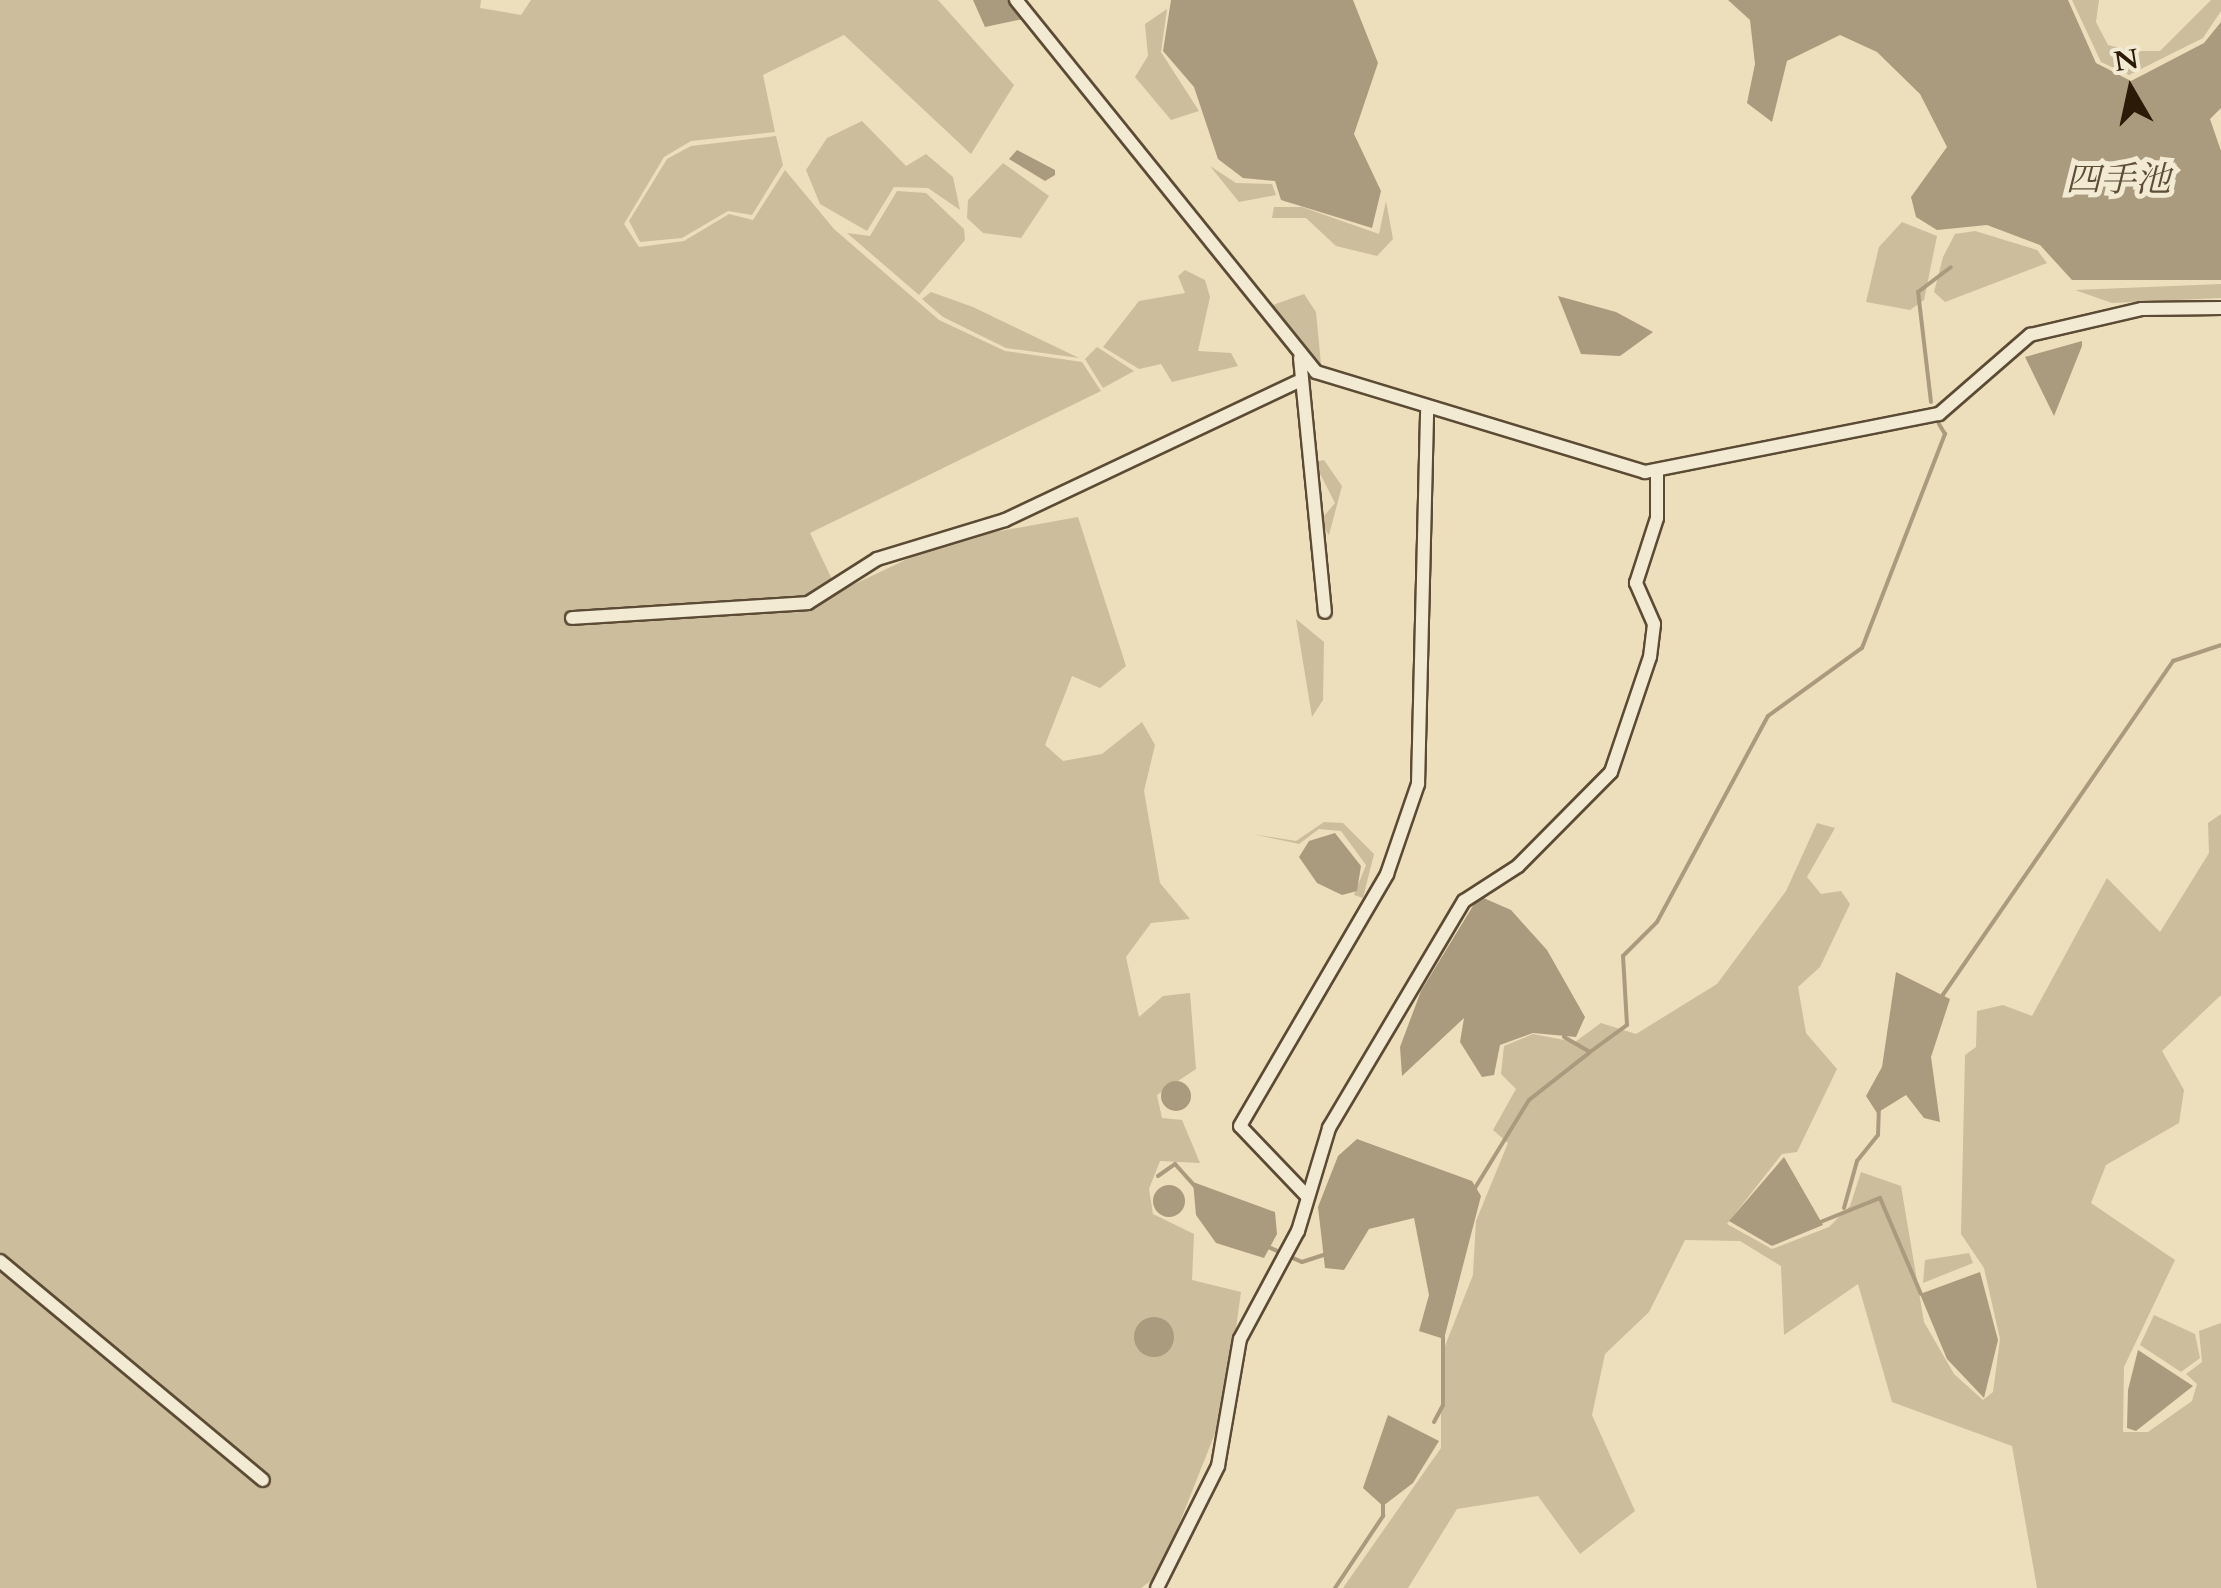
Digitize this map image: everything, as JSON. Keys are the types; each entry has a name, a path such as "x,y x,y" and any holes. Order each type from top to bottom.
{"street":[{"path":"1016,0 1300,358 1336,384 1657,473 1939,414 2030,335 2142,310 2221,308"},
{"path":"1300,358 1298,382 1325,612"},
{"path":"572,618 808,603 877,559 1005,520 1298,382"},
{"path":"1306,1195 1240,1126 1386,874 1418,784 1427,411"},
{"path":"1158,1588 1218,1466 1240,1339 1284,1255 1328,1128 1464,901 1518,866 1612,772 1650,657 1654,624 1636,582 1657,518 1657,473"},
{"path":"0,1261 263,1480"}],"shaded area":[{"path":"0,0 481,0 480,8 521,15 531,0 938,0 1014,85 971,154 844,35 763,75 775,132 691,141 664,157 624,224 639,247 684,241 729,214 753,220 785,170 834,229 939,320 1005,351 1082,362 1101,391 810,533 838,592 945,541 1078,517 1126,666 1100,688 1072,676 1045,745 1063,761 1102,754 1142,722 1155,745 1144,791 1160,883 1190,919 1151,923 1126,957 1139,1017 1163,996 1190,993 1196,1069 1157,1095 1162,1118 1182,1120 1200,1163 1160,1161 1149,1189 1153,1214 1194,1234 1192,1280 1241,1292 1225,1408 1159,1575 1141,1588 0,1588"},
{"path":"2072,0 2099,0 2096,22 2108,45 2132,51 2160,51 2211,0 2221,0 2221,11 2203,38 2129,75 2101,62"},
{"path":"1167,9 1161,52 1199,111 1171,120 1135,77 1148,56 1145,24"},
{"path":"862,121 906,166 926,154 953,177 960,210 928,188 894,187 867,231 820,204 806,170 827,138"},
{"path":"776,136 783,165 752,215 728,211 682,238 640,242 629,221 667,159 691,146"},
{"path":"1003,163 1049,196 1021,238 983,233 967,218 968,200"},
{"path":"1210,166 1236,183 1272,184 1276,195 1239,202"},
{"path":"897,191 926,193 964,229 965,240 919,295 847,233 870,236"},
{"path":"1386,201 1393,239 1377,256 1336,246 1306,218 1272,218 1274,207 1302,207 1379,234"},
{"path":"1902,222 1937,236 1924,300 1910,310 1866,302 1879,247"},
{"path":"1975,231 2037,250 2047,263 1945,302 1934,292 1943,257 1955,234"},
{"path":"1185,270 1205,280 1210,297 1198,351 1231,353 1238,366 1172,382 1161,364 1139,369 1103,347 1139,301 1185,293 1178,276"},
{"path":"2221,284 2221,298 2112,303 2075,290"},
{"path":"931,292 973,307 1079,358 1006,348 943,317 922,299"},
{"path":"1304,294 1316,312 1321,364 1270,306"},
{"path":"1097,347 1134,371 1103,388 1085,359"},
{"path":"1324,460 1342,486 1329,535 1319,522 1335,503 1314,462"},
{"path":"1296,619 1324,642 1323,700 1312,717"},
{"path":"2221,814 2221,995 2162,1051 2184,1090 2179,1123 2106,1165 2091,1203 2175,1260 2124,1367 2123,1432 2148,1432 2192,1401 2197,1384 2186,1374 2202,1362 2199,1331 2221,1323 2221,1588 2037,1588 2012,1446 1892,1402 1858,1284 1784,1335 1781,1266 1740,1241 1685,1240 1649,1312 1605,1354 1592,1415 1635,1511 1580,1554 1538,1496 1457,1509 1408,1588 1343,1588 1441,1448 1441,1356 1473,1275 1476,1221 1508,1143 1493,1130 1516,1089 1501,1074 1504,1046 1533,1034 1575,1042 1601,1023 1636,1034 1717,984 1786,891 1817,823 1835,828 1807,877 1821,894 1841,891 1850,904 1820,967 1798,987 1806,1033 1837,1069 1797,1152 1782,1154 1727,1224 1772,1249 1829,1227 1850,1206 1861,1172 1901,1186 1924,1322 1954,1374 1983,1400 1993,1392 2000,1339 1984,1268 1961,1234 1965,1055 1976,1047 1977,1011 2003,1005 2032,1016 2107,878 2160,932 2209,853 2208,823"},
{"path":"1324,822 1343,823 1374,854 1363,898 1354,895 1366,865 1341,831 1319,829 1299,844 1252,834 1296,841"},
{"path":"1969,1253 1973,1263 1923,1283 1925,1260"},
{"path":"2154,1315 2195,1334 2200,1358 2181,1372 2140,1345"}],"water":[{"path":"973,0 1009,0 1023,19 985,27"},
{"path":"1171,0 1353,0 1378,63 1354,134 1381,191 1372,228 1281,200 1275,181 1243,178 1218,159 1194,87 1163,51"},
{"name":"四手池","path":"1728,0 2068,0 2096,63 2131,81 2204,43 2221,22 2221,108 2210,119 2221,151 2221,280 2072,280 2040,245 1987,225 1937,230 1916,217 1911,197 1947,147 1920,94 1877,52 1840,35 1787,61 1772,122 1747,103 1755,64 1750,20"},
{"path":"1017,150 1055,170 1055,175 1045,181 1009,159"},
{"path":"1558,296 1616,312 1653,332 1620,356 1581,354"},
{"path":"2082,341 2082,346 2054,416 2025,357"},
{"path":"1335,833 1361,866 1357,891 1342,895 1317,883 1299,857 1309,841"},
{"path":"1479,896 1511,910 1547,950 1585,1017 1576,1037 1533,1033 1500,1045 1494,1075 1482,1077 1460,1042 1464,1018 1402,1076 1400,1047 1421,991"},
{"path":"1896,972 1950,999 1931,1057 1940,1122 1924,1118 1906,1095 1877,1113 1866,1096 1882,1067"},
{"path":"1176,1081 1187,1085 1191,1096 1187,1107 1176,1111 1165,1107 1161,1096 1165,1085"},
{"path":"1357,1139 1472,1181 1481,1196 1444,1339 1419,1331 1429,1295 1414,1218 1369,1229 1344,1270 1325,1268 1318,1207 1338,1156"},
{"path":"1784,1157 1823,1225 1772,1246 1729,1221"},
{"path":"1193,1182 1275,1212 1277,1234 1264,1258 1216,1243 1196,1215"},
{"path":"1169,1185 1180,1190 1185,1201 1180,1212 1169,1217 1158,1212 1153,1201 1158,1190"},
{"path":"1980,1272 1998,1340 1984,1398 1947,1359 1920,1294"},
{"path":"1154,1317 1168,1323 1174,1337 1168,1351 1154,1357 1140,1351 1134,1337 1140,1323"},
{"path":"2138,1350 2193,1386 2136,1431 2127,1428 2128,1390"},
{"path":"1388,1415 1439,1441 1413,1483 1383,1506 1363,1488"}],"waterway":[{"path":"1931,402 1918,292 1951,267"},
{"path":"1564,1037 1590,1052 1627,1025 1623,956 1657,922 1768,716 1862,648 1945,434 1939,424"},
{"path":"1940,999 2173,661 2221,645"},
{"path":"1475,1188 1529,1100 1589,1053"},
{"path":"1844,1208 1857,1161 1878,1135 1879,1109"},
{"path":"1158,1176 1175,1164 1195,1186"},
{"path":"1818,1223 1880,1198 1921,1294"},
{"path":"1266,1246 1302,1262 1326,1254"},
{"path":"1434,1422 1443,1405 1443,1335"},
{"path":"1335,1588 1383,1516 1383,1501"}]}
